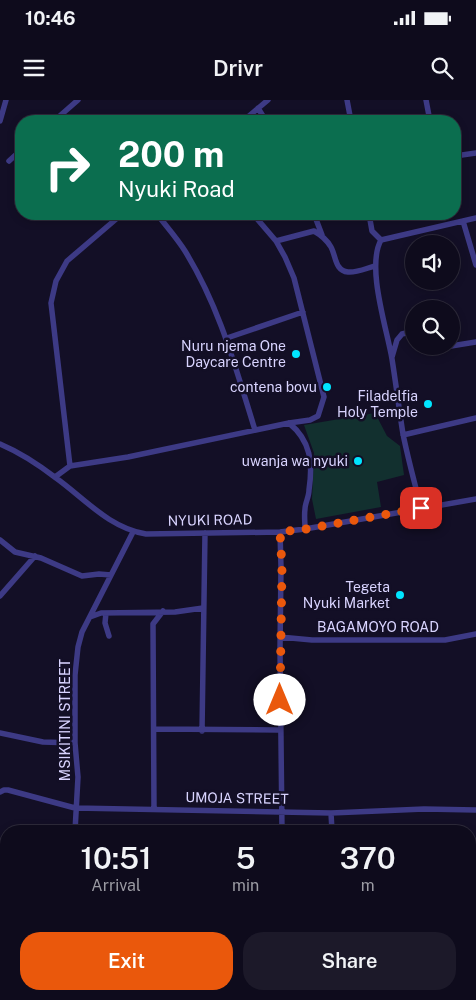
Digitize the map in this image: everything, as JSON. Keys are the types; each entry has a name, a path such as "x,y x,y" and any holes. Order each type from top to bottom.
{"street":[{"path":"0,121 6,100"},
{"path":"61,115 78,100"},
{"path":"250,115 267,100"},
{"path":"347,100 350,115"},
{"path":"426,100 429,115"},
{"path":"258,108 262,115"},
{"path":"461,155 476,153"},
{"path":"9,161 15,156"},
{"path":"381,240 476,218"},
{"path":"70,466 51,303 52,296 56,281 67,261 115,220"},
{"path":"162,220 184,249 210,297 227,338 255,430"},
{"path":"56,477 70,466 128,457 316,418 321,410 324,397 294,278 286,257 276,241 258,220"},
{"path":"316,220 323,237"},
{"path":"370,220 372,231 381,240"},
{"path":"463,221 476,265"},
{"path":"276,241 314,232 323,237 332,247 339,267 342,270 350,272 375,266"},
{"path":"381,240 377,250 375,266 382,321 392,357 404,435 421,508"},
{"path":"227,338 303,312"},
{"path":"392,357 398,340 402,334 405,333"},
{"path":"460,345 476,342"},
{"path":"404,435 476,418"},
{"path":"289,423 300,432 307,446 310,462 309,491 305,508 306,529"},
{"name":"NYUKI ROAD","path":"0,444 56,477 109,520 133,532 146,534 280,532 476,499"},
{"name":"MSIKITINI STREET","path":"75,825 78,777 75,743 75,675 77,656 82,632 133,532"},
{"path":"280,532 282,567 280,637 282,825"},
{"path":"202,730 205,533"},
{"path":"0,540 16,552 35,556 82,576 111,575"},
{"path":"0,596 35,556"},
{"path":"90,617 106,613 174,612 203,608"},
{"path":"154,809 153,624 163,611"},
{"path":"106,613 105,623 109,636"},
{"name":"BAGAMOYO ROAD","path":"280,637 312,640 445,640 476,634"},
{"path":"154,730 280,730"},
{"path":"0,733 44,742 75,743"},
{"name":"UMOJA STREET","path":"0,792 8,790 76,808 331,813 424,809 476,810"},
{"path":"331,813 332,825"}],"green space":[{"name":"uwanja wa nyuki","path":"375,413 387,436 400,446 404,475 377,482 381,507 316,519 312,499 314,453 304,425"}],"place":[{"name":"Nuru njema One Daycare Centre","path":"296,354"},
{"name":"contena bovu","path":"327,387"},
{"name":"Filadelfia Holy Temple","path":"428,404"},
{"name":"uwanja wa nyuki","path":"358,461"},
{"name":"Tegeta Nyuki Market","path":"400,595"}],"route":[{"path":"280,700 282,567 280,532 421,508"}]}
